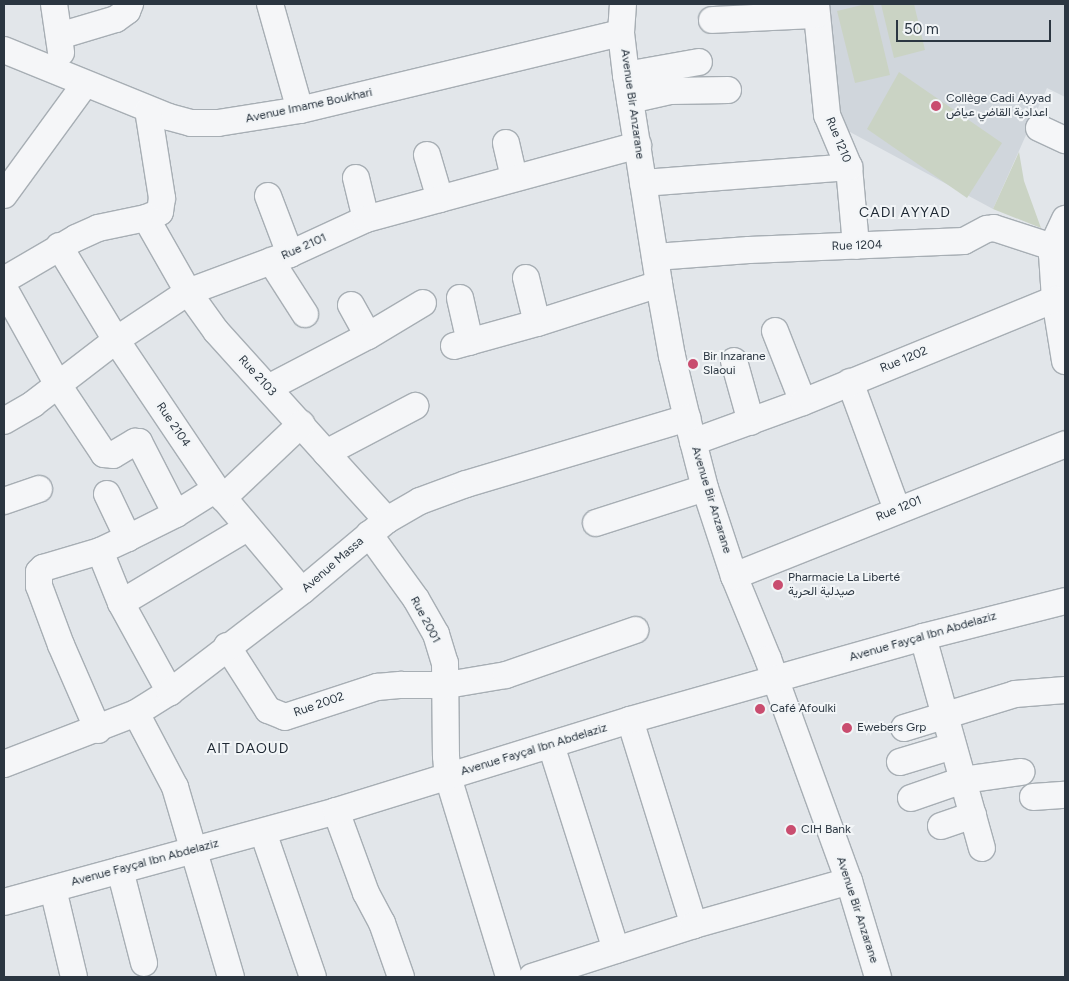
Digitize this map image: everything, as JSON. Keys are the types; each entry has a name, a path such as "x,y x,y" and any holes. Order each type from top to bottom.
{"street":[{"path":"4,195 75,79 59,36 54,4"},
{"path":"59,36 116,20 126,11 130,4"},
{"path":"270,4 300,110"},
{"name":"Avenue Bir Anzarane","path":"623,4 621,33 626,75 659,284 672,356 705,488 734,576 776,680 849,881 878,977"},
{"path":"712,20 816,10"},
{"name":"Rue 1210","path":"816,10 827,115 849,167 856,246"},
{"name":"Avenue Imame Boukhari","path":"8,60 75,79 148,110 191,122 218,124 300,110 621,33"},
{"path":"626,75 699,62"},
{"path":"630,100 670,91 728,90"},
{"path":"4,280 60,246 98,228 146,218 160,212 162,198 148,110"},
{"path":"1039,128 1065,140"},
{"path":"506,143 514,178"},
{"name":"Rue 2101","path":"4,421 58,385 116,340 188,292 280,258 366,219 638,145"},
{"path":"428,155 440,199"},
{"path":"643,183 849,167"},
{"path":"356,178 366,219"},
{"path":"268,196 280,258 305,314"},
{"name":"Rue 2103","path":"146,218 188,292 216,331 326,453 378,527"},
{"path":"1065,219 1056,253 1055,299 1065,354"},
{"name":"Rue 1204","path":"655,257 749,250 964,241 987,229 994,228 1056,253"},
{"name":"Rue 2104","path":"60,246 116,340 220,494 302,591"},
{"path":"526,278 537,323"},
{"path":"460,298 462,344 537,323 659,284"},
{"path":"4,288 58,385 104,454 113,455 135,442 142,445 176,514"},
{"name":"Rue 1202","path":"690,430 751,422 1055,299"},
{"path":"268,388 368,336 423,303"},
{"path":"351,305 368,336"},
{"path":"775,330 803,402"},
{"path":"734,361 751,422"},
{"path":"850,382 897,510"},
{"path":"326,453 415,406"},
{"path":"98,730 61,645 39,586 39,572 43,568 100,551 220,494 301,424"},
{"name":"Avenue Massa","path":"4,764 98,730 136,713 170,692 227,646 302,591 378,527 420,500 466,484 690,430"},
{"name":"Rue 1201","path":"734,576 1065,444"},
{"path":"596,523 705,488"},
{"path":"4,501 39,489"},
{"path":"106,494 128,538"},
{"name":"Rue 2001","path":"378,527 436,634 445,663 447,685 445,734 448,777 509,977"},
{"path":"121,604 247,528"},
{"path":"100,551 121,604 170,692"},
{"name":"Avenue Fayçal Ibn Abdelaziz","path":"4,902 336,811 630,720 997,616 1065,601"},
{"name":"Rue 2002","path":"227,646 268,710 278,716 285,717 359,691 377,687 447,685 506,675 634,630"},
{"path":"923,637 982,848"},
{"path":"904,728 1015,694 1065,690"},
{"path":"136,713 175,787 231,977"},
{"path":"630,720 694,925"},
{"path":"551,745 616,950"},
{"path":"900,762 953,746"},
{"path":"911,798 963,780 1021,772"},
{"path":"1033,797 1065,795"},
{"path":"336,811 366,893 382,923 401,977"},
{"path":"941,826 973,815"},
{"path":"263,832 313,977"},
{"path":"120,870 144,963"},
{"path":"532,977 694,925 849,881"},
{"path":"53,889 74,977"}],"shaded area":[{"name":"Collège Cadi Ayyad اعدادية القاضي عياض","path":"821,4 1065,4 1065,97 1047,88 993,209 837,125"}],"green space":[{"path":"873,4 890,75 855,83 837,11"},
{"path":"881,4 914,4 925,50 894,58"},
{"path":"899,72 1002,143 967,198 867,129"},
{"path":"1019,152 1024,181 1041,228 993,209"}],"place":[{"name":"Collège Cadi Ayyad اعدادية القاضي عياض","path":"936,106"},
{"name":"Bir Inzarane Slaoui","path":"693,364"},
{"name":"Pharmacie La Liberté صيدلية الحرية","path":"778,585"},
{"name":"Café Afoulki","path":"760,709"},
{"name":"Ewebers Grp","path":"847,728"},
{"name":"CIH Bank","path":"791,830"}],"district":[{"name":"CADI AYYAD","path":"905,213"},
{"name":"AIT DAOUD","path":"248,749"}]}
